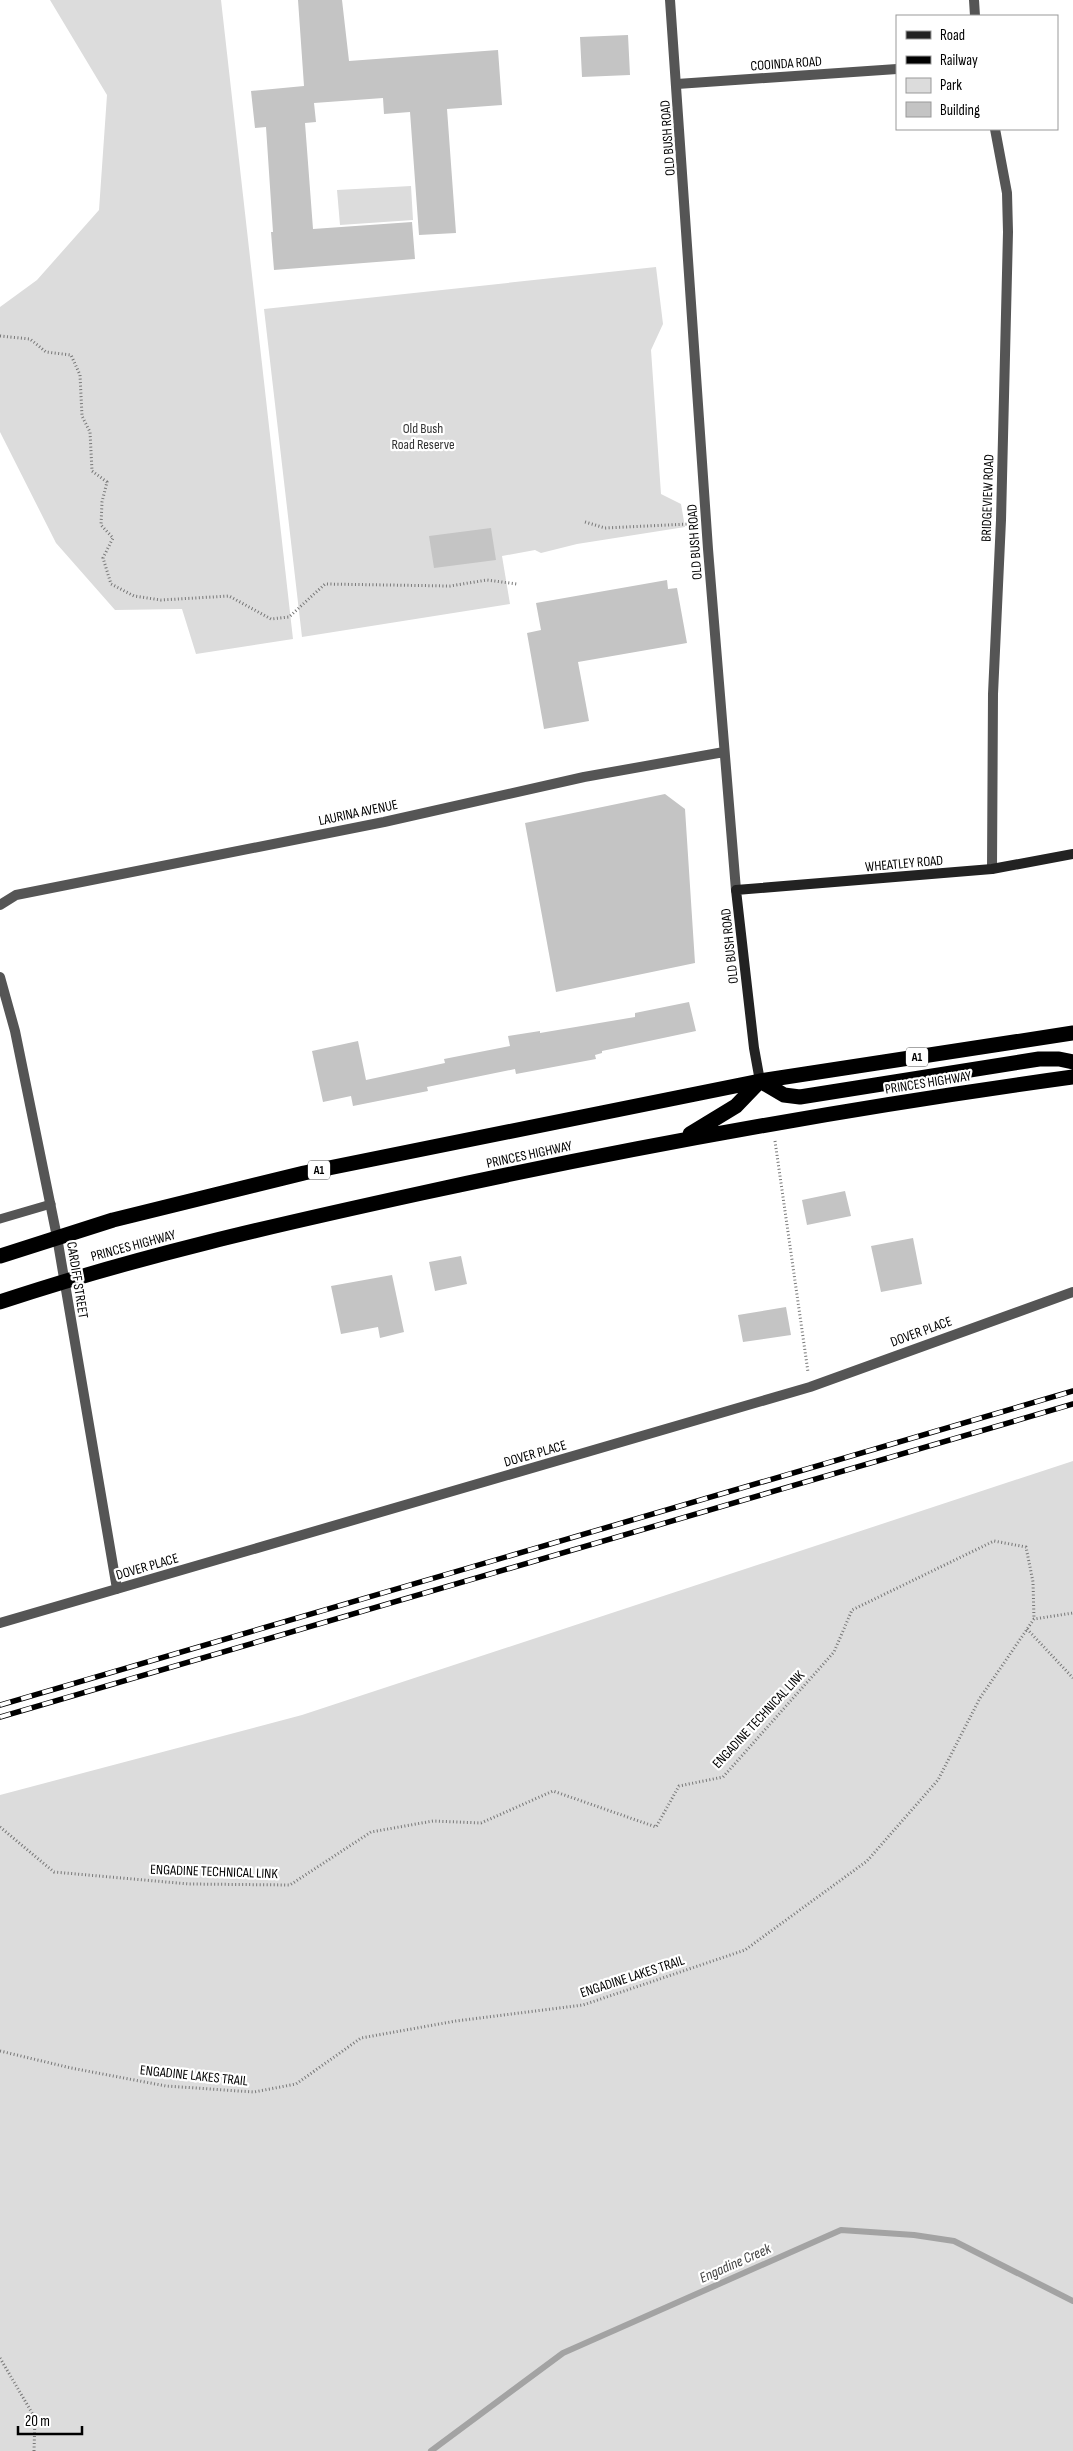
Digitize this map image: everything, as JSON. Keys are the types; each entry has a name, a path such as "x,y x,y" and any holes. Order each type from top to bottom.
{"highway":[{"name":"PRINCES HIGHWAY","path":"0,1256 113,1220 304,1172 760,1081 1073,1033"},
{"path":"681,1139 736,1106 760,1081 784,1095 800,1097 1039,1059 1060,1059 1073,1062"},
{"name":"PRINCES HIGHWAY","path":"0,1302 63,1281 193,1245 340,1211 681,1139 844,1111 1073,1077"}],"street":[{"name":"OLD BUSH ROAD","path":"670,0 724,752 736,890 754,1048 760,1081"},
{"path":"974,0 976,15"},
{"name":"COOINDA ROAD","path":"677,84 896,69"},
{"name":"BRIDGEVIEW ROAD","path":"992,869 993,694 1001,520 1008,232 1007,193 995,130"},
{"name":"LAURINA AVENUE","path":"0,905 16,895 384,822 584,777 724,752"},
{"name":"WHEATLEY ROAD","path":"736,890 992,869 1073,854"},
{"name":"CARDIFF STREET","path":"0,977 15,1031 51,1204 63,1281 90,1425 116,1589"},
{"name":"DOVER PLACE","path":"0,1623 810,1387 1073,1292"}],"lane":[{"path":"0,1219 51,1204"}],"path":[{"path":"0,336 30,339 46,352 71,355 80,375 82,416 90,432 92,471 108,482 102,502 101,524 113,538 103,558 111,584 134,596 161,600 229,596 271,619 289,617 325,584 450,586 487,580 517,584"},
{"path":"584,522 605,528 689,524"},
{"path":"774,1140 810,1387"},
{"name":"ENGADINE TECHNICAL LINK","path":"0,1827 54,1872 189,1884 272,1885 290,1885 371,1832 433,1821 481,1823 554,1791 656,1827 679,1786 723,1777 834,1652 852,1610 994,1541 1026,1547 1033,1582 1034,1619"},
{"path":"1034,1619 1073,1613"},
{"name":"ENGADINE LAKES TRAIL","path":"0,2051 71,2068 166,2086 254,2092 296,2084 361,2038 456,2021 583,2005 745,1950 867,1861 919,1802 938,1780 980,1698 1034,1619"},
{"path":"1027,1629 1073,1678"},
{"path":"0,2358 35,2418 34,2451"}],"green space":[{"path":"50,0 221,0 293,639 196,654 182,609 115,610 56,543 0,432 0,307 37,280 99,210 107,95"},
{"path":"411,186 413,220 340,225 337,190"},
{"name":"Old Bush Road Reserve","path":"656,267 663,324 651,350 661,494 681,504 685,527 577,544 541,553 535,550 502,556 510,604 302,637 264,309"},
{"path":"1073,1461 1073,2451 0,2451 0,1795 302,1715"}],"building":[{"path":"298,0 342,0 349,61 498,50 502,105 447,109 456,233 419,235 410,112 384,114 383,98 314,103 316,122 305,123 313,229 412,222 415,259 274,270 266,127 255,128 251,91 304,86"},
{"path":"628,35 630,75 582,77 580,37"},
{"path":"491,528 496,560 434,568 429,536"},
{"path":"667,580 668,589 677,588 687,643 578,662 589,721 544,729 527,633 541,630 536,603"},
{"path":"665,794 685,809 695,963 556,992 525,823"},
{"path":"689,1002 696,1031 602,1051 602,1053 595,1055 596,1059 516,1074 515,1069 427,1087 428,1091 353,1106 351,1096 323,1102 312,1051 358,1041 366,1080 445,1063 444,1059 510,1046 508,1036 540,1031 540,1033 635,1017 635,1013"},
{"path":"845,1191 851,1216 807,1225 802,1200"},
{"path":"913,1238 922,1284 881,1292 871,1246"},
{"path":"461,1256 467,1284 435,1291 429,1262"},
{"path":"392,1275 404,1332 380,1338 378,1327 341,1334 331,1286"},
{"path":"786,1307 791,1335 743,1342 738,1315"}],"waterway":[{"name":"Engadine Creek","path":"431,2451 563,2353 841,2230 914,2235 954,2241 1073,2301"}],"railway":[{"path":"0,1705 1073,1391"},
{"path":"0,1717 1073,1404"}]}
